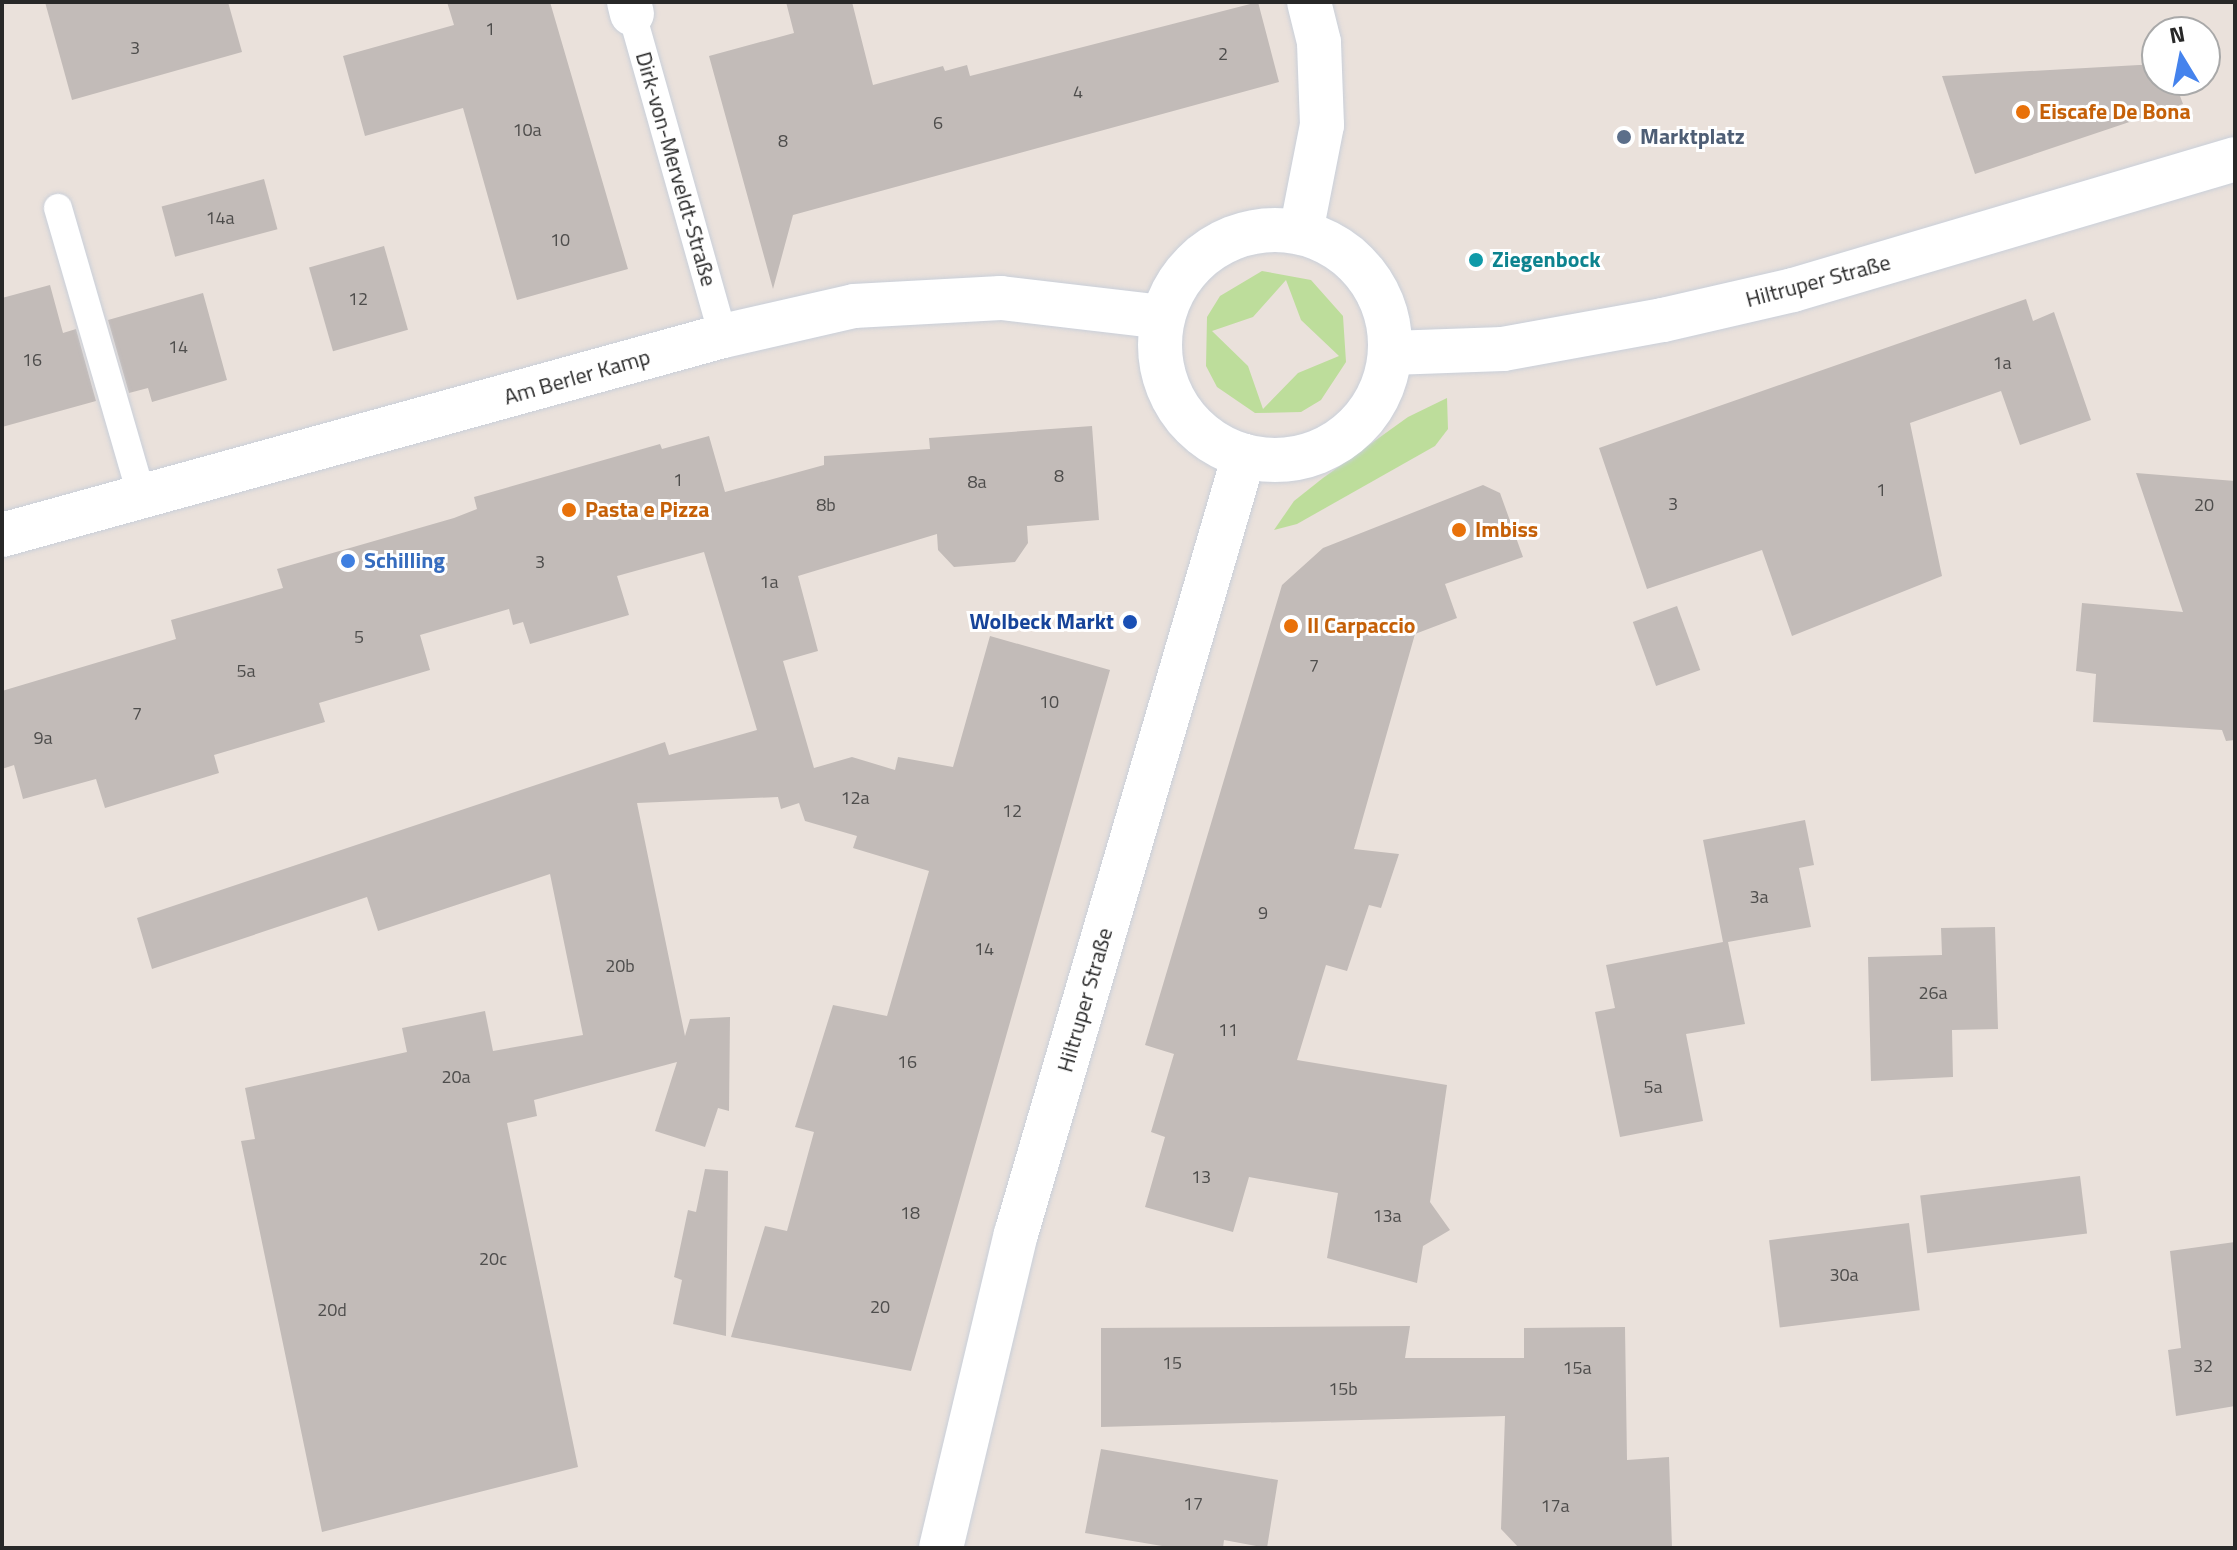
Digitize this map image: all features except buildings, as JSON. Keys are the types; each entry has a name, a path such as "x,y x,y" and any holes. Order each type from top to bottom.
{"street":[{"path":"1301,232 1322,125 1319,42 1309,2"},
{"name":"Hiltruper Straße","path":"1391,353 1503,349 1692,313 1793,290 2235,159"},
{"path":"1264,230 1301,232 1350,256 1370,278 1384,305 1391,353 1382,391 1364,420 1336,444 1301,458 1244,456 1211,442 1185,417 1166,384 1159,350 1163,317 1191,267 1229,239 1264,230"},
{"name":"Am Berler Kamp","path":"2,535 723,336 854,306 926,298 1001,298 1163,317"},
{"name":"Hiltruper Straße","path":"941,1548 1016,1234 1244,456"}],"lane":[{"name":"Dirk-von-Merveldt-Straße","path":"630,8 723,336"},
{"path":"58,208 142,497"}],"green space":[{"path":"1262,271 1311,280 1343,316 1346,362 1321,400 1301,412 1255,413 1217,387 1206,366 1207,317 1220,296","holes":["1286,280 1301,320 1339,356 1298,373 1263,409 1248,366 1212,331 1253,317"]},
{"path":"1447,398 1448,429 1435,446 1297,524 1274,530 1294,501 1323,478 1408,417"}],"place":[{"name":"Eiscafe De Bona","path":"2023,112"},
{"name":"Marktplatz","path":"1624,137"},
{"name":"Ziegenbock","path":"1476,260"},
{"name":"Pasta e Pizza","path":"569,510"},
{"name":"Imbiss","path":"1459,530"},
{"name":"Schilling","path":"348,561"},
{"name":"Wolbeck Markt","path":"1130,622"},
{"name":"Il Carpaccio","path":"1291,626"}]}
